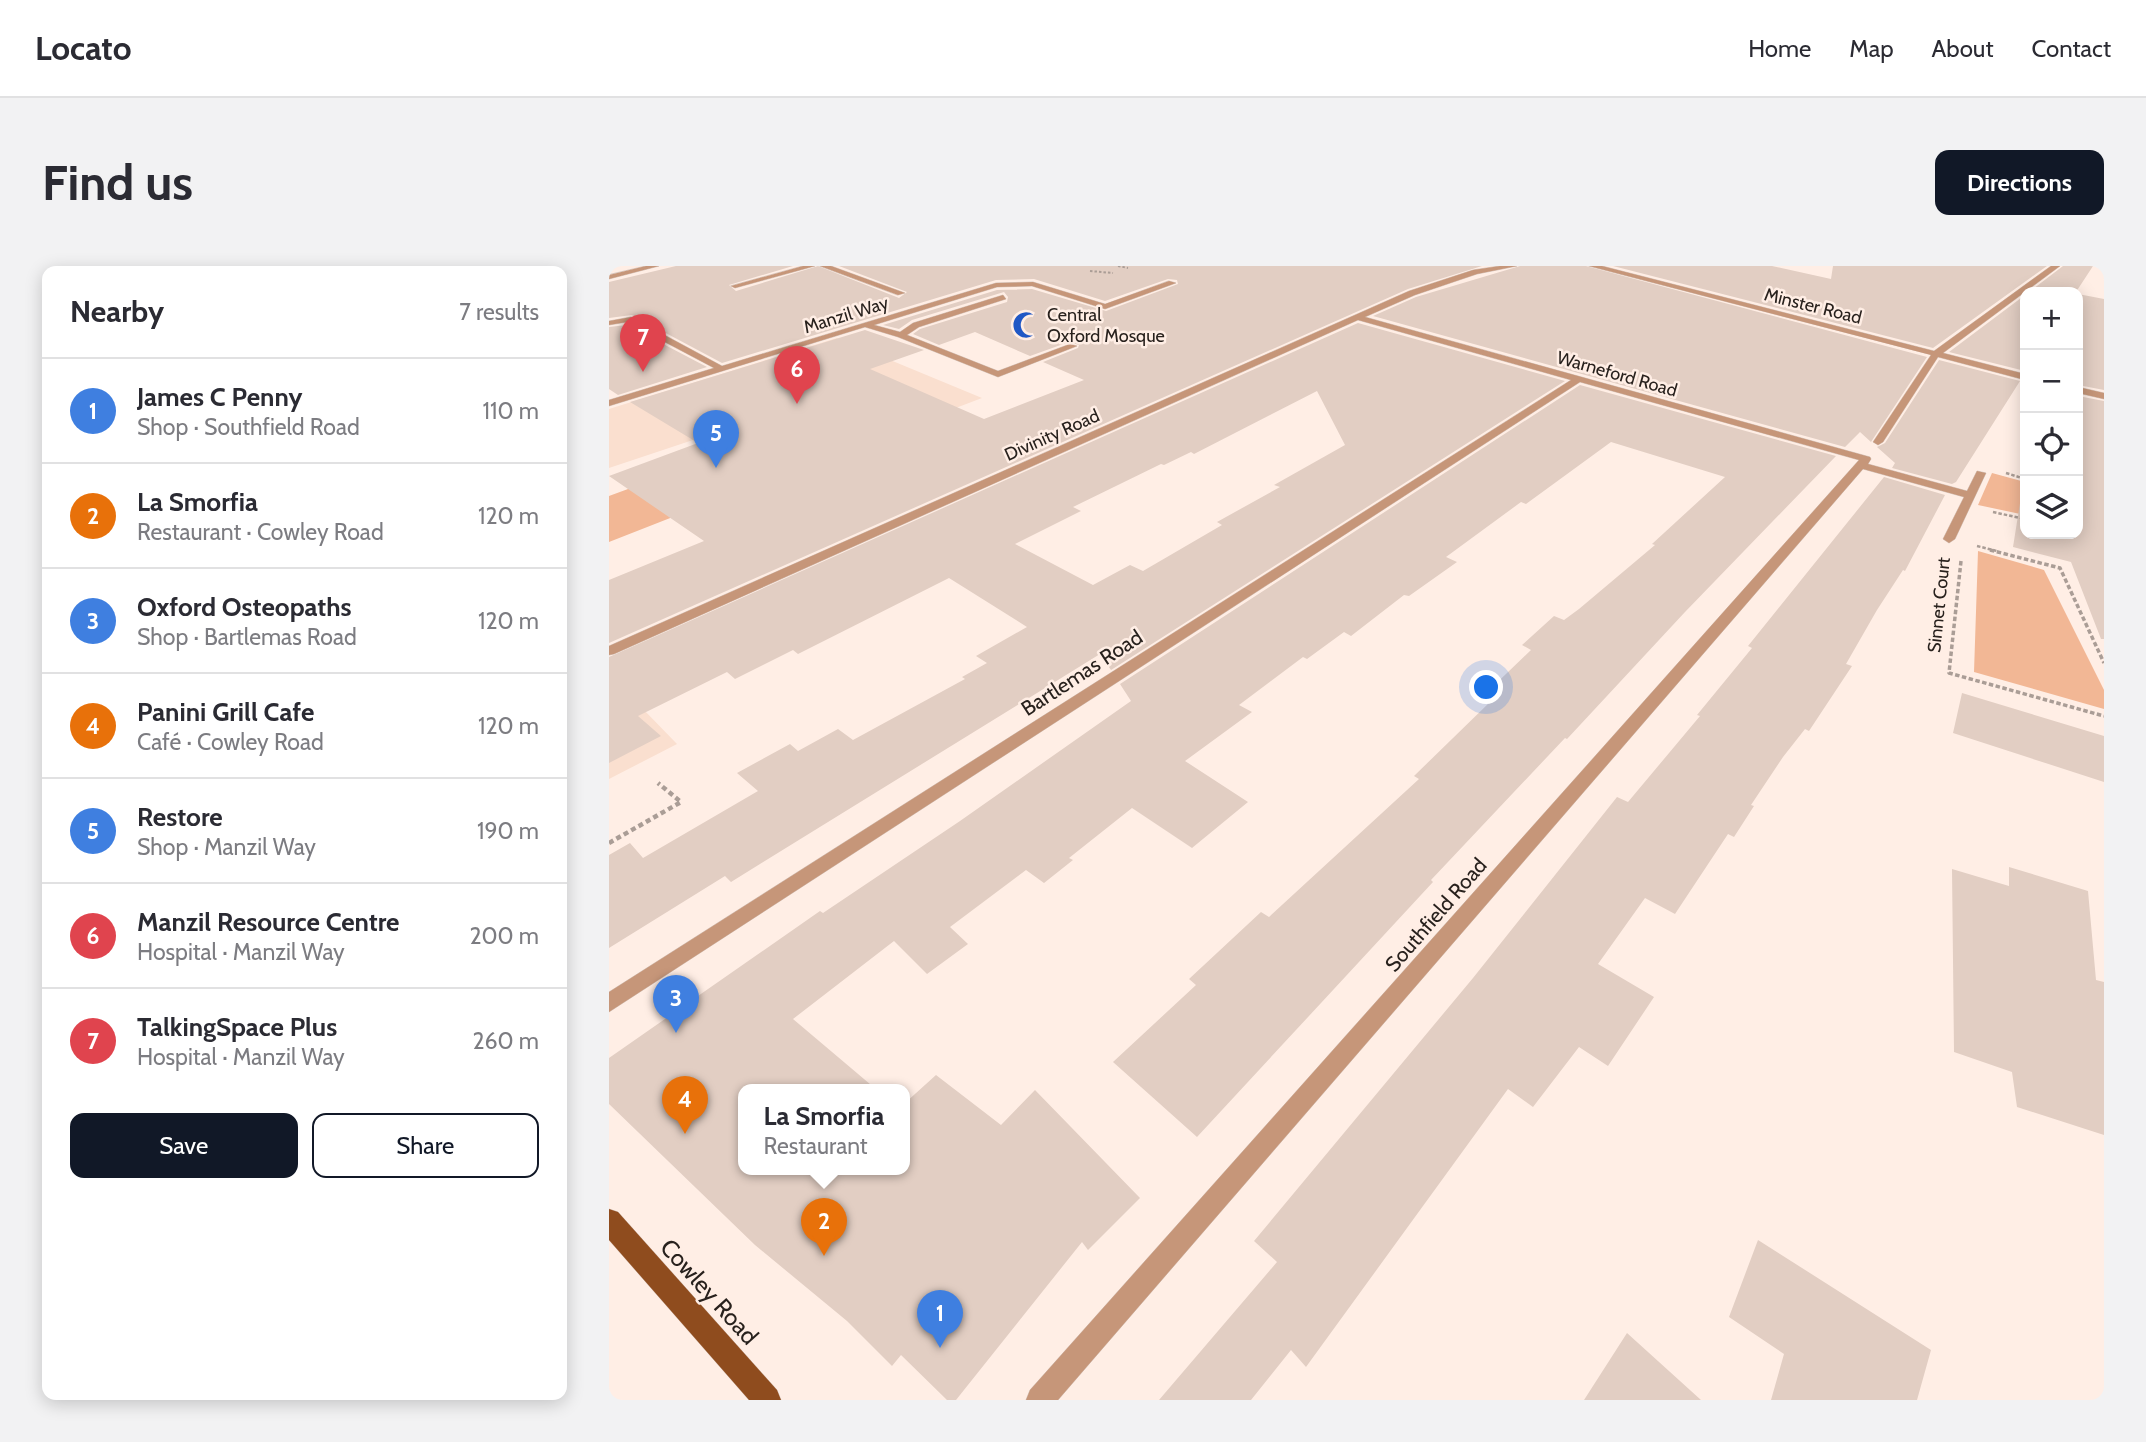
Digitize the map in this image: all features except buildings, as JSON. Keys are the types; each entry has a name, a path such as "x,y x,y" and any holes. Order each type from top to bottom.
{"main road":[{"name":"Cowley Road","path":"609,1221 768,1400"}],"street":[{"path":"609,276 655,266"},
{"path":"735,286 811,266"},
{"path":"824,266 901,293"},
{"name":"Divinity Road","path":"609,651 1438,282 1513,266"},
{"name":"Minster Road","path":"1593,266 2020,376"},
{"path":"1878,442 1936,354 2056,266"},
{"name":"Manzil Way","path":"609,402 996,285 1033,284 1105,307 1172,284"},
{"path":"901,335 916,325 1003,298"},
{"name":"Warneford Road","path":"1360,318 1864,462"},
{"path":"609,323 628,319 722,369"},
{"path":"866,325 901,335 998,374 1073,346"},
{"name":"Bartlemas Road","path":"609,1003 1579,379"},
{"path":"2083,391 2104,396"},
{"path":"1864,462 1970,495"},
{"name":"Southfield Road","path":"1040,1400 1864,462"},
{"name":"Sinnet Court","path":"1949,539 1981,473"}],"path":[{"path":"1118,266 1129,269"},
{"name":"Sinnet Court","path":"1975,546 2060,568 2104,663"},
{"name":"Sinnet Court","path":"1962,556 1949,673 2104,716"},
{"path":"609,843 681,802 658,783"}],"shaded area":[{"path":"837,338 982,398 785,473 714,433 609,468 609,409"},
{"path":"785,473 609,542 609,496 628,489"},
{"path":"1992,473 2020,481 2020,514 1978,505"},
{"path":"1978,551 2044,570 2104,690 2104,709 1974,672"},
{"path":"609,674 677,744 609,779"}],"place":[{"name":"Central Oxford Mosque","path":"1026,325"},
{"name":"TalkingSpace Plus","path":"643,372"},
{"name":"Manzil Resource Centre","path":"797,404"},
{"name":"Restore","path":"716,468"},
{"name":"Oxford Osteopaths","path":"676,1033"},
{"name":"Panini Grill Cafe","path":"685,1134"},
{"name":"La Smorfia","path":"824,1256"},
{"name":"James C Penny","path":"940,1348"}]}
